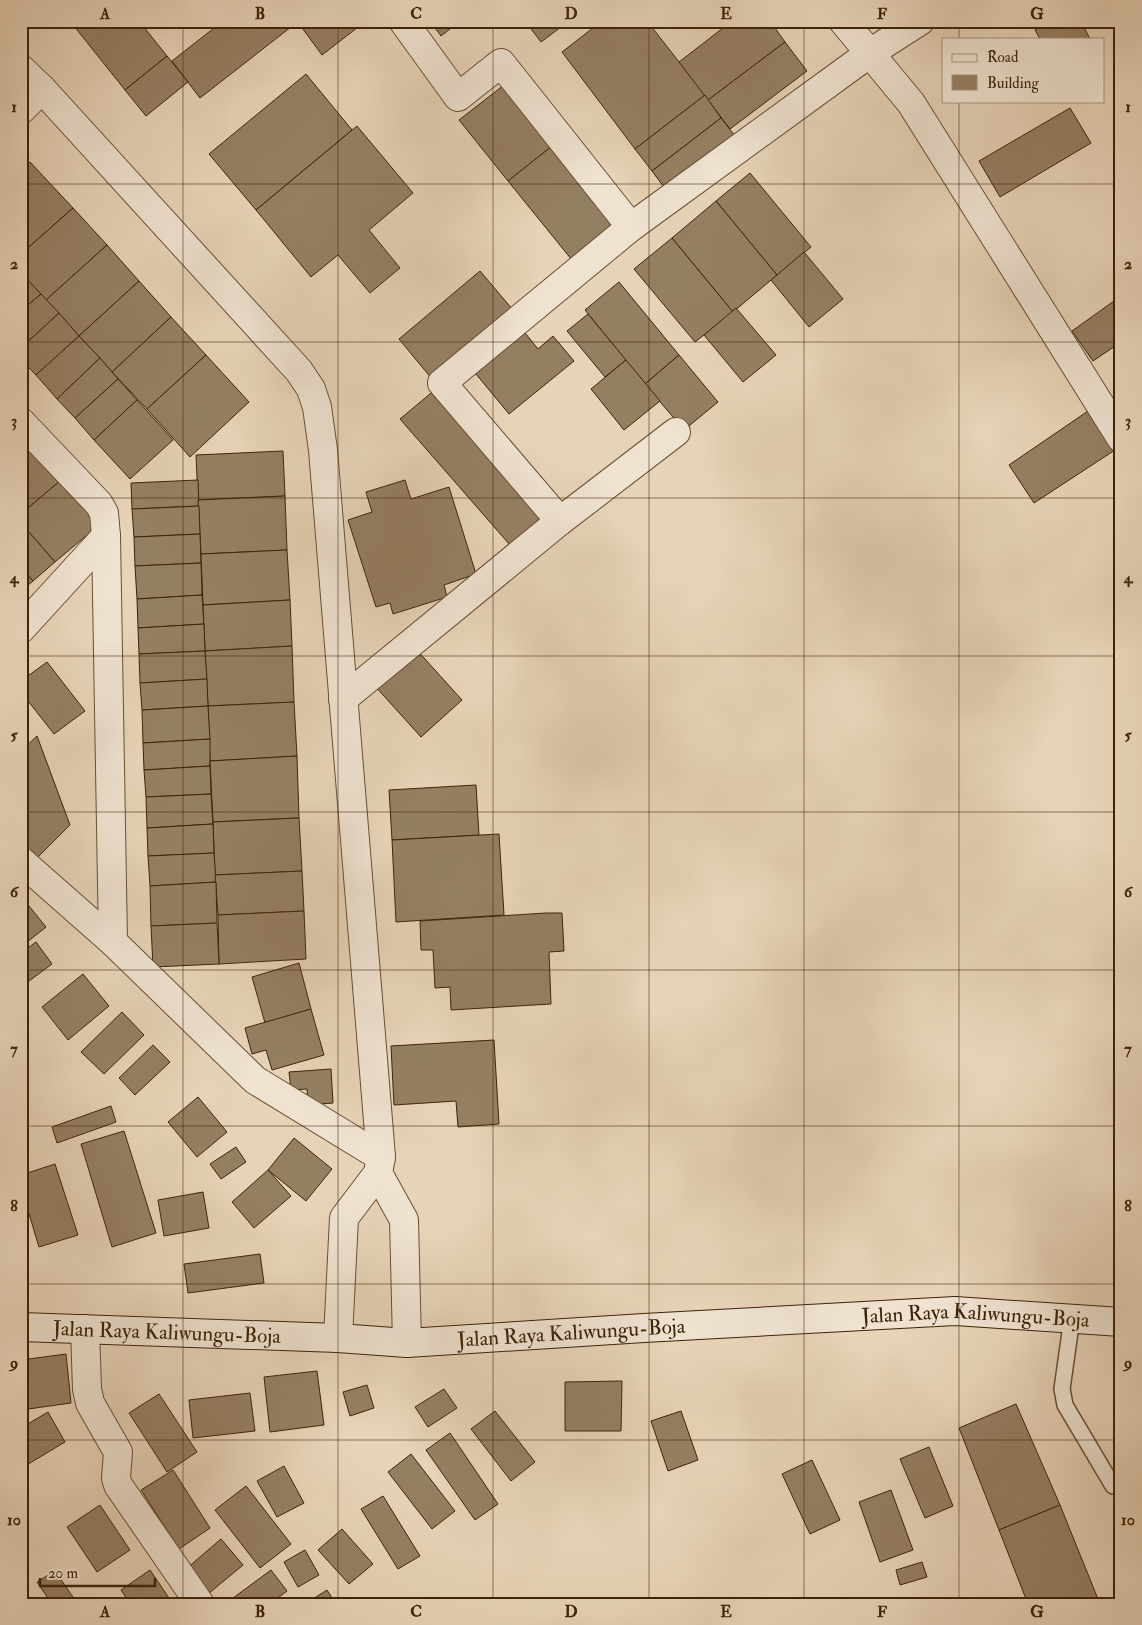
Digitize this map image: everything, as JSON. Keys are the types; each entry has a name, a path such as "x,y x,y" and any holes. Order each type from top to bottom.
{"street":[{"path":"403,21 458,98 501,63 572,150 594,182 631,227"},
{"path":"844,21 911,103 929,130 1121,438"},
{"path":"560,522 442,383 631,227 870,53 920,21"},
{"path":"21,69 42,89 299,371 311,389 317,407 343,699 379,1165 404,1220 407,1343"},
{"path":"21,110 42,89"},
{"path":"21,422 98,504 104,513 106,536 113,942"},
{"path":"343,699 560,522 676,432"},
{"path":"21,629 106,536"},
{"path":"21,861 113,942 255,1080 379,1165"},
{"path":"338,1338 344,1218 379,1165"},
{"name":"Jalan Raya Kaliwungu-Boja","path":"21,1327 338,1338 407,1343 955,1311 1121,1322"},
{"path":"85,1329 90,1403 118,1452 116,1478 118,1485 200,1604"}],"lane":[{"path":"1072,1318 1062,1389 1065,1405 1113,1486"}],"building":[{"path":"70,21 139,21 167,56 125,90"},
{"path":"223,21 287,21 291,27 200,98 172,61"},
{"path":"297,21 366,21 322,55"},
{"path":"430,21 460,21 441,36"},
{"path":"525,21 569,21 541,42"},
{"path":"602,21 647,21 705,95 635,149 562,52"},
{"path":"732,21 770,21 785,42 708,100 679,62"},
{"path":"1053,21 1081,21 1090,38 1039,38 1035,30"},
{"path":"785,42 807,71 730,129 708,100"},
{"path":"167,56 188,82 146,116 125,90"},
{"path":"306,74 352,130 256,210 209,154"},
{"path":"504,85 552,146 508,181 459,120"},
{"path":"705,95 721,118 652,171 635,149"},
{"path":"1070,108 1091,143 1000,197 979,161"},
{"path":"721,118 739,141 669,194 652,171"},
{"path":"357,126 413,193 369,230 400,268 370,293 338,255 311,277 256,210"},
{"path":"552,146 616,225 572,260 508,181"},
{"path":"30,162 73,208 21,254 21,170"},
{"path":"750,173 811,247 777,275 716,201"},
{"path":"716,201 777,275 733,312 672,238"},
{"path":"73,208 107,245 46,300 21,273 21,254"},
{"path":"672,238 733,312 695,342 634,269"},
{"path":"107,245 139,281 79,336 46,300"},
{"path":"804,252 843,299 809,327 771,280"},
{"path":"480,271 513,310 432,379 399,339"},
{"path":"21,273 41,294 21,311"},
{"path":"139,281 171,317 112,372 79,336"},
{"path":"619,282 679,355 645,384 585,310"},
{"path":"41,294 59,313 21,348 21,311"},
{"path":"1121,296 1121,342 1093,361 1072,331"},
{"path":"736,308 776,355 743,382 704,335"},
{"path":"59,313 79,336 36,375 21,360 21,348"},
{"path":"588,314 626,360 605,377 567,331"},
{"path":"171,317 206,355 147,409 112,372"},
{"path":"521,328 538,349 553,336 574,361 509,414 471,368"},
{"path":"79,336 100,358 57,399 36,375"},
{"path":"206,355 249,402 190,457 147,409"},
{"path":"679,355 718,402 684,430 645,384"},
{"path":"100,358 118,379 75,418 57,399"},
{"path":"626,360 660,401 624,430 591,389"},
{"path":"118,379 137,400 94,440 75,418"},
{"path":"437,388 547,513 510,545 400,419"},
{"path":"137,400 173,440 130,479 94,440"},
{"path":"1091,409 1118,448 1034,503 1009,465"},
{"path":"21,437 61,480 21,514"},
{"path":"283,451 285,496 198,500 196,455"},
{"path":"61,480 99,525 55,562 21,523 21,514"},
{"path":"198,480 199,506 132,509 131,483"},
{"path":"405,480 411,499 449,487 476,574 444,585 447,597 393,614 390,603 376,607 348,520 372,512 366,492"},
{"path":"285,496 287,550 201,554 198,500"},
{"path":"199,506 200,534 134,537 132,509"},
{"path":"21,523 55,562 33,581 21,567"},
{"path":"200,534 201,563 135,566 134,537"},
{"path":"287,550 290,600 203,605 201,554"},
{"path":"201,563 202,595 137,599 135,566"},
{"path":"21,567 33,581 21,591"},
{"path":"202,595 204,624 138,628 137,599"},
{"path":"290,600 292,646 205,651 203,605"},
{"path":"204,624 205,651 139,654 138,628"},
{"path":"292,646 294,702 208,706 205,651"},
{"path":"415,648 462,700 421,737 374,685"},
{"path":"205,651 207,679 140,683 139,654"},
{"path":"47,662 85,711 54,734 21,692 21,681"},
{"path":"207,679 208,706 142,710 140,683"},
{"path":"294,702 297,756 210,761 208,706"},
{"path":"208,706 210,739 143,743 142,710"},
{"path":"37,736 70,825 35,860 21,847 21,751"},
{"path":"210,739 210,766 144,770 143,743"},
{"path":"297,756 299,818 213,822 210,761"},
{"path":"210,766 211,794 146,797 144,770"},
{"path":"476,785 479,835 392,840 389,790"},
{"path":"211,794 213,824 147,828 146,797"},
{"path":"299,818 302,871 215,875 213,822"},
{"path":"213,824 214,853 148,856 147,828"},
{"path":"499,834 504,915 396,922 392,840"},
{"path":"214,853 216,882 150,886 148,856"},
{"path":"302,871 304,911 218,915 215,875"},
{"path":"216,882 217,923 151,926 150,886"},
{"path":"21,896 46,927 21,947"},
{"path":"304,911 306,959 219,964 218,915"},
{"path":"562,913 564,951 549,952 551,1004 451,1010 450,987 435,988 433,950 421,950 420,921"},
{"path":"217,923 219,964 153,967 151,926"},
{"path":"36,942 52,964 21,987 21,953"},
{"path":"299,963 311,1009 265,1023 252,977"},
{"path":"83,974 109,1006 68,1040 42,1007"},
{"path":"311,1009 324,1055 272,1070 266,1050 252,1054 245,1028"},
{"path":"122,1012 144,1035 104,1074 81,1052"},
{"path":"494,1040 499,1124 458,1127 456,1101 394,1105 391,1046"},
{"path":"153,1045 170,1062 135,1095 119,1078"},
{"path":"331,1069 333,1103 308,1105 307,1089 291,1090 289,1072"},
{"path":"198,1097 227,1132 197,1157 168,1122"},
{"path":"111,1106 116,1122 57,1143 52,1127"},
{"path":"124,1131 156,1233 112,1247 81,1144"},
{"path":"294,1138 332,1169 306,1201 268,1170"},
{"path":"236,1147 246,1162 221,1179 210,1164"},
{"path":"55,1164 78,1235 39,1247 21,1187 21,1175"},
{"path":"268,1170 291,1196 254,1228 232,1202"},
{"path":"203,1192 209,1228 164,1236 158,1200"},
{"path":"260,1254 264,1283 188,1293 184,1264"},
{"path":"66,1354 71,1403 21,1410 21,1360"},
{"path":"317,1371 324,1425 270,1432 264,1377"},
{"path":"622,1381 621,1431 565,1431 565,1382"},
{"path":"367,1385 374,1408 350,1416 343,1392"},
{"path":"444,1389 457,1408 428,1427 415,1407"},
{"path":"250,1393 255,1431 193,1438 189,1400"},
{"path":"159,1394 197,1452 167,1472 129,1413"},
{"path":"1016,1404 1060,1505 999,1530 959,1428"},
{"path":"495,1411 535,1462 511,1481 471,1429"},
{"path":"681,1411 698,1460 668,1471 651,1421"},
{"path":"48,1412 65,1442 25,1466 21,1459 21,1428"},
{"path":"450,1433 498,1504 475,1520 426,1450"},
{"path":"929,1447 953,1506 925,1518 900,1459"},
{"path":"411,1454 455,1511 432,1529 388,1472"},
{"path":"812,1460 840,1520 810,1534 782,1474"},
{"path":"284,1466 304,1503 277,1517 257,1481"},
{"path":"173,1470 210,1528 179,1549 141,1490"},
{"path":"246,1486 291,1544 260,1568 215,1510"},
{"path":"891,1490 913,1550 880,1562 859,1502"},
{"path":"383,1496 420,1556 398,1569 361,1509"},
{"path":"100,1505 130,1550 97,1572 67,1527"},
{"path":"1060,1505 1100,1604 1028,1604 999,1530"},
{"path":"342,1529 373,1564 349,1584 318,1550"},
{"path":"221,1539 243,1565 208,1594 186,1569"},
{"path":"305,1550 319,1575 298,1587 284,1562"},
{"path":"922,1562 927,1577 900,1585 896,1570"},
{"path":"150,1570 173,1604 130,1604 121,1590"},
{"path":"271,1570 287,1591 270,1604 231,1604 229,1601"},
{"path":"55,1571 77,1603 52,1604 37,1582"},
{"path":"327,1590 336,1604 305,1604"}]}
